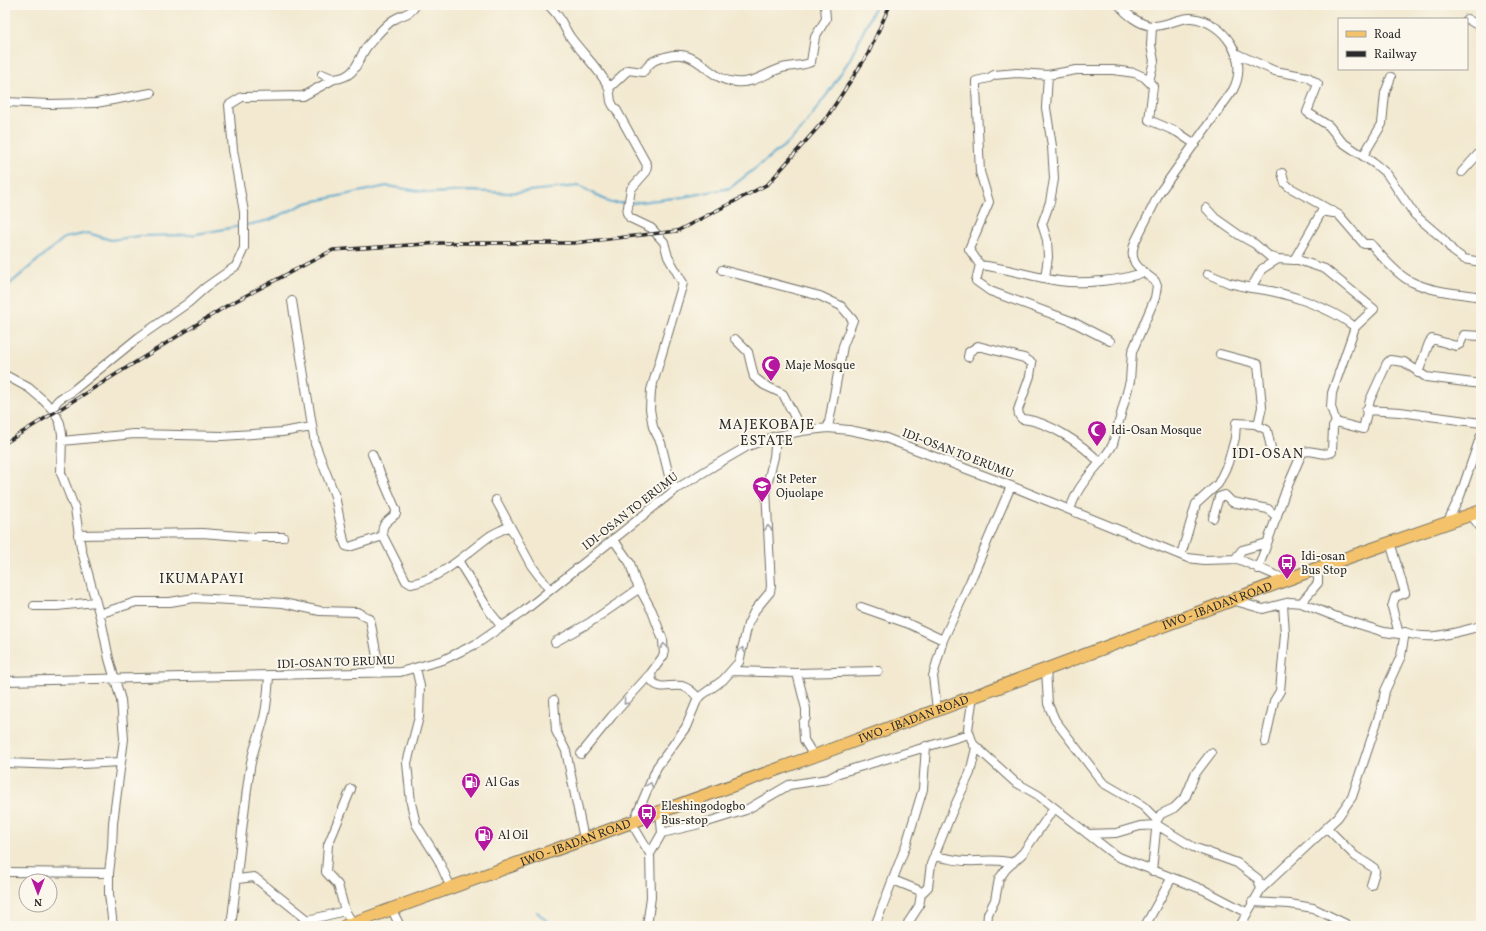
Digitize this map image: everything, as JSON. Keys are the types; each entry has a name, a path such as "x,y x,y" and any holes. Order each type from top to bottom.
{"main road":[{"name":"IWO - IBADAN ROAD","path":"349,924 392,910 814,756 1318,568 1448,521 1476,513"}],"street":[{"path":"54,411 54,407 59,399 70,393 139,337 188,303 206,287 236,266 244,248 244,212 234,150 229,105 242,97 303,96 334,79 345,76 358,66 368,45 394,19 408,14 416,5"},
{"path":"548,5 559,15 571,37 591,60 609,88 610,104 616,110 647,165 646,172 631,189 627,213 630,218 651,228 664,242 668,257 683,283 651,390 650,409 653,427 661,443 669,476 676,489"},
{"path":"609,88 628,70 643,72 651,63 670,55 688,55 721,79 747,83 757,80 764,74 792,65 808,65 811,62 815,37 826,19 825,5"},
{"path":"1119,5 1128,15 1152,26 1174,23 1189,18 1205,21 1215,26 1241,56 1275,71 1308,77 1318,84 1307,112 1329,126 1342,142 1386,174 1415,215 1443,239 1453,252 1464,259 1481,262"},
{"path":"1468,20 1481,27"},
{"path":"1149,81 1154,61 1151,45 1152,26"},
{"path":"1070,510 1075,496 1083,483 1110,451 1113,444 1130,381 1132,352 1156,292 1155,281 1134,263 1132,257 1135,242 1160,192 1178,164 1195,144 1233,90 1241,56"},
{"path":"1144,272 1134,276 1112,280 1060,281 980,265 969,250 989,202 980,172 976,81 990,78 994,75 1017,73 1048,75 1076,70 1113,70 1135,73 1149,81 1153,86 1149,120 1177,132 1195,144"},
{"path":"322,74 334,79"},
{"path":"1045,278 1048,258 1047,240 1042,224 1050,202 1054,179 1052,146 1046,108 1048,75"},
{"path":"1363,156 1382,124 1385,93 1391,77"},
{"path":"5,102 49,104 96,103 151,93"},
{"path":"1462,172 1481,151"},
{"path":"1282,173 1285,183 1289,187 1339,215 1364,244 1371,244 1382,257 1410,282 1430,289 1481,296"},
{"path":"1206,208 1214,218 1255,244 1270,257 1293,261 1295,260 1325,269 1374,309 1355,327 1332,394 1332,407 1336,422 1333,428 1332,452 1322,454 1306,451 1302,453 1286,490 1258,569"},
{"path":"1295,260 1322,211 1339,215"},
{"path":"1251,288 1262,269 1278,259"},
{"path":"980,265 976,281 990,291 1071,321 1110,341"},
{"path":"722,270 820,296 841,306 852,320 843,346 828,428"},
{"path":"1208,274 1229,283 1276,292 1316,306 1347,321 1355,327"},
{"path":"292,301 312,427 318,455 334,496 346,546 357,545 382,536"},
{"path":"1418,373 1428,343 1432,339 1456,346 1460,344 1464,335 1481,336"},
{"path":"735,339 748,352 754,378 764,386 783,394 802,431"},
{"path":"968,357 969,352 978,346 1024,358 1032,363 1030,376 1018,410 1018,415 1022,419 1033,420 1052,428 1082,446 1100,463"},
{"path":"1220,354 1258,364 1262,406 1258,425"},
{"path":"1336,422 1363,429 1366,410 1387,363 1390,360 1404,362 1418,373 1426,377 1440,380 1481,384"},
{"path":"5,375 29,388 54,411 60,423 62,441 62,473 75,509 78,535 114,678 121,700 124,739 113,823 109,873 109,894 113,926"},
{"path":"1366,410 1400,412 1481,423"},
{"path":"1181,555 1196,504 1218,484 1228,463 1235,438 1236,423 1258,425 1267,430 1271,448"},
{"path":"62,441 134,434 222,436 282,432 312,427"},
{"name":"IDI-OSAN TO ERUMU","path":"5,681 380,673 400,672 443,660 478,643 502,627 676,489 748,446 802,431 828,428 849,430 882,437 1011,486 1181,555 1204,560 1235,559 1287,580"},
{"path":"1448,521 1460,496 1481,435"},
{"path":"646,926 651,897 650,854 633,821 657,767 686,727 698,698 733,670 739,662 752,614 770,592 771,586 766,489 774,457 776,437"},
{"path":"372,454 396,510 396,514 382,525 382,536 406,581 411,584 426,579 459,562 490,536 509,526"},
{"path":"937,709 933,676 943,640 970,582 1011,486"},
{"path":"1213,518 1219,497 1225,495 1232,502 1268,509 1277,517"},
{"path":"496,500 509,526 540,579 549,589"},
{"path":"1476,513 1481,528"},
{"path":"78,535 202,533 252,537 284,537"},
{"path":"581,754 612,716 652,673 662,659 665,650 652,611 640,588 630,563 613,538"},
{"path":"1240,926 1260,889 1327,828 1346,807 1359,780 1382,707 1385,691 1401,656 1402,633 1392,607 1395,597 1405,593 1390,542"},
{"path":"1235,559 1242,550 1267,543"},
{"path":"459,562 490,612 502,627"},
{"path":"1301,603 1318,583 1318,568"},
{"path":"555,642 589,623 640,588"},
{"path":"99,614 136,602 170,602 194,598 283,603 320,611 357,612 370,619 380,673"},
{"path":"1232,600 1263,609 1290,602 1301,603 1342,619 1384,632 1402,633 1415,636 1442,635 1481,626"},
{"path":"34,606 57,606 95,602"},
{"path":"1265,742 1274,701 1280,691 1285,634 1283,604"},
{"path":"861,607 908,624 943,640"},
{"path":"416,668 420,686 419,717 407,763 411,802 416,824 438,859 451,888"},
{"path":"1046,669 1048,704 1055,720 1103,783 1134,800 1157,822 1193,847 1237,863 1258,879 1269,882"},
{"path":"733,670 797,673 878,671"},
{"path":"652,673 652,681 656,686 682,686 693,692 698,698"},
{"path":"797,673 806,709 806,718 803,723 804,740 814,756"},
{"path":"231,926 238,879 238,859 244,804 250,768 264,720 269,676"},
{"path":"973,696 969,734 976,748 1015,782 1038,795 1116,856 1171,879 1204,890 1248,909 1290,904 1313,908 1346,924"},
{"path":"554,700 556,731 566,751 584,839"},
{"path":"662,833 704,823 746,810 790,785 828,779 840,773 969,734"},
{"path":"875,926 893,880 923,789 926,746"},
{"path":"908,926 908,923 918,906 921,894 928,887 929,872 935,853 970,773 976,748"},
{"path":"1152,871 1157,822 1161,814 1174,808 1186,796 1195,774 1211,753"},
{"path":"5,763 63,765 121,762"},
{"path":"349,924 338,885 326,872 326,862 328,845 351,789"},
{"path":"989,926 988,914 995,900 997,886 1006,869 1028,847 1054,808"},
{"path":"650,854 662,833 660,811"},
{"path":"1088,834 1116,833 1157,822"},
{"path":"1327,828 1355,856 1374,868 1375,872 1371,885"},
{"path":"935,853 938,857 954,860 966,861 993,859 1013,863"},
{"path":"5,872 109,873"},
{"path":"238,879 254,877 308,920"},
{"path":"1145,926 1171,879"},
{"path":"1258,879 1260,889"},
{"path":"893,880 918,890 921,894"},
{"path":"392,910 400,926"},
{"path":"299,926 308,920 345,911"}],"waterway":[{"path":"632,203 683,197 730,188 789,142 804,126 850,59 876,5"},
{"path":"247,225 270,220 306,203 387,186 432,193 470,191 508,193 579,186 611,203 627,203"},
{"path":"5,288 64,238 88,233 111,240 139,236 191,235 241,226"},
{"path":"537,912 552,926"}],"railway":[{"path":"5,443 228,305 333,250 441,243 574,243 677,231 768,184 827,117 868,54 890,5"}],"place":[{"name":"Maje Mosque","path":"771,382"},
{"name":"Idi-Osan Mosque","path":"1097,447"},
{"name":"St Peter Ojuolape","path":"762,503"},
{"name":"Idi-osan Bus Stop","path":"1287,580"},
{"name":"Al Gas","path":"471,799"},
{"name":"Eleshingodogbo Bus-stop","path":"647,830"},
{"name":"Al Oil","path":"484,852"}],"district":[{"name":"MAJEKOBAJE ESTATE","path":"767,432"},
{"name":"IDI-OSAN","path":"1268,453"},
{"name":"IKUMAPAYI","path":"202,578"}]}
